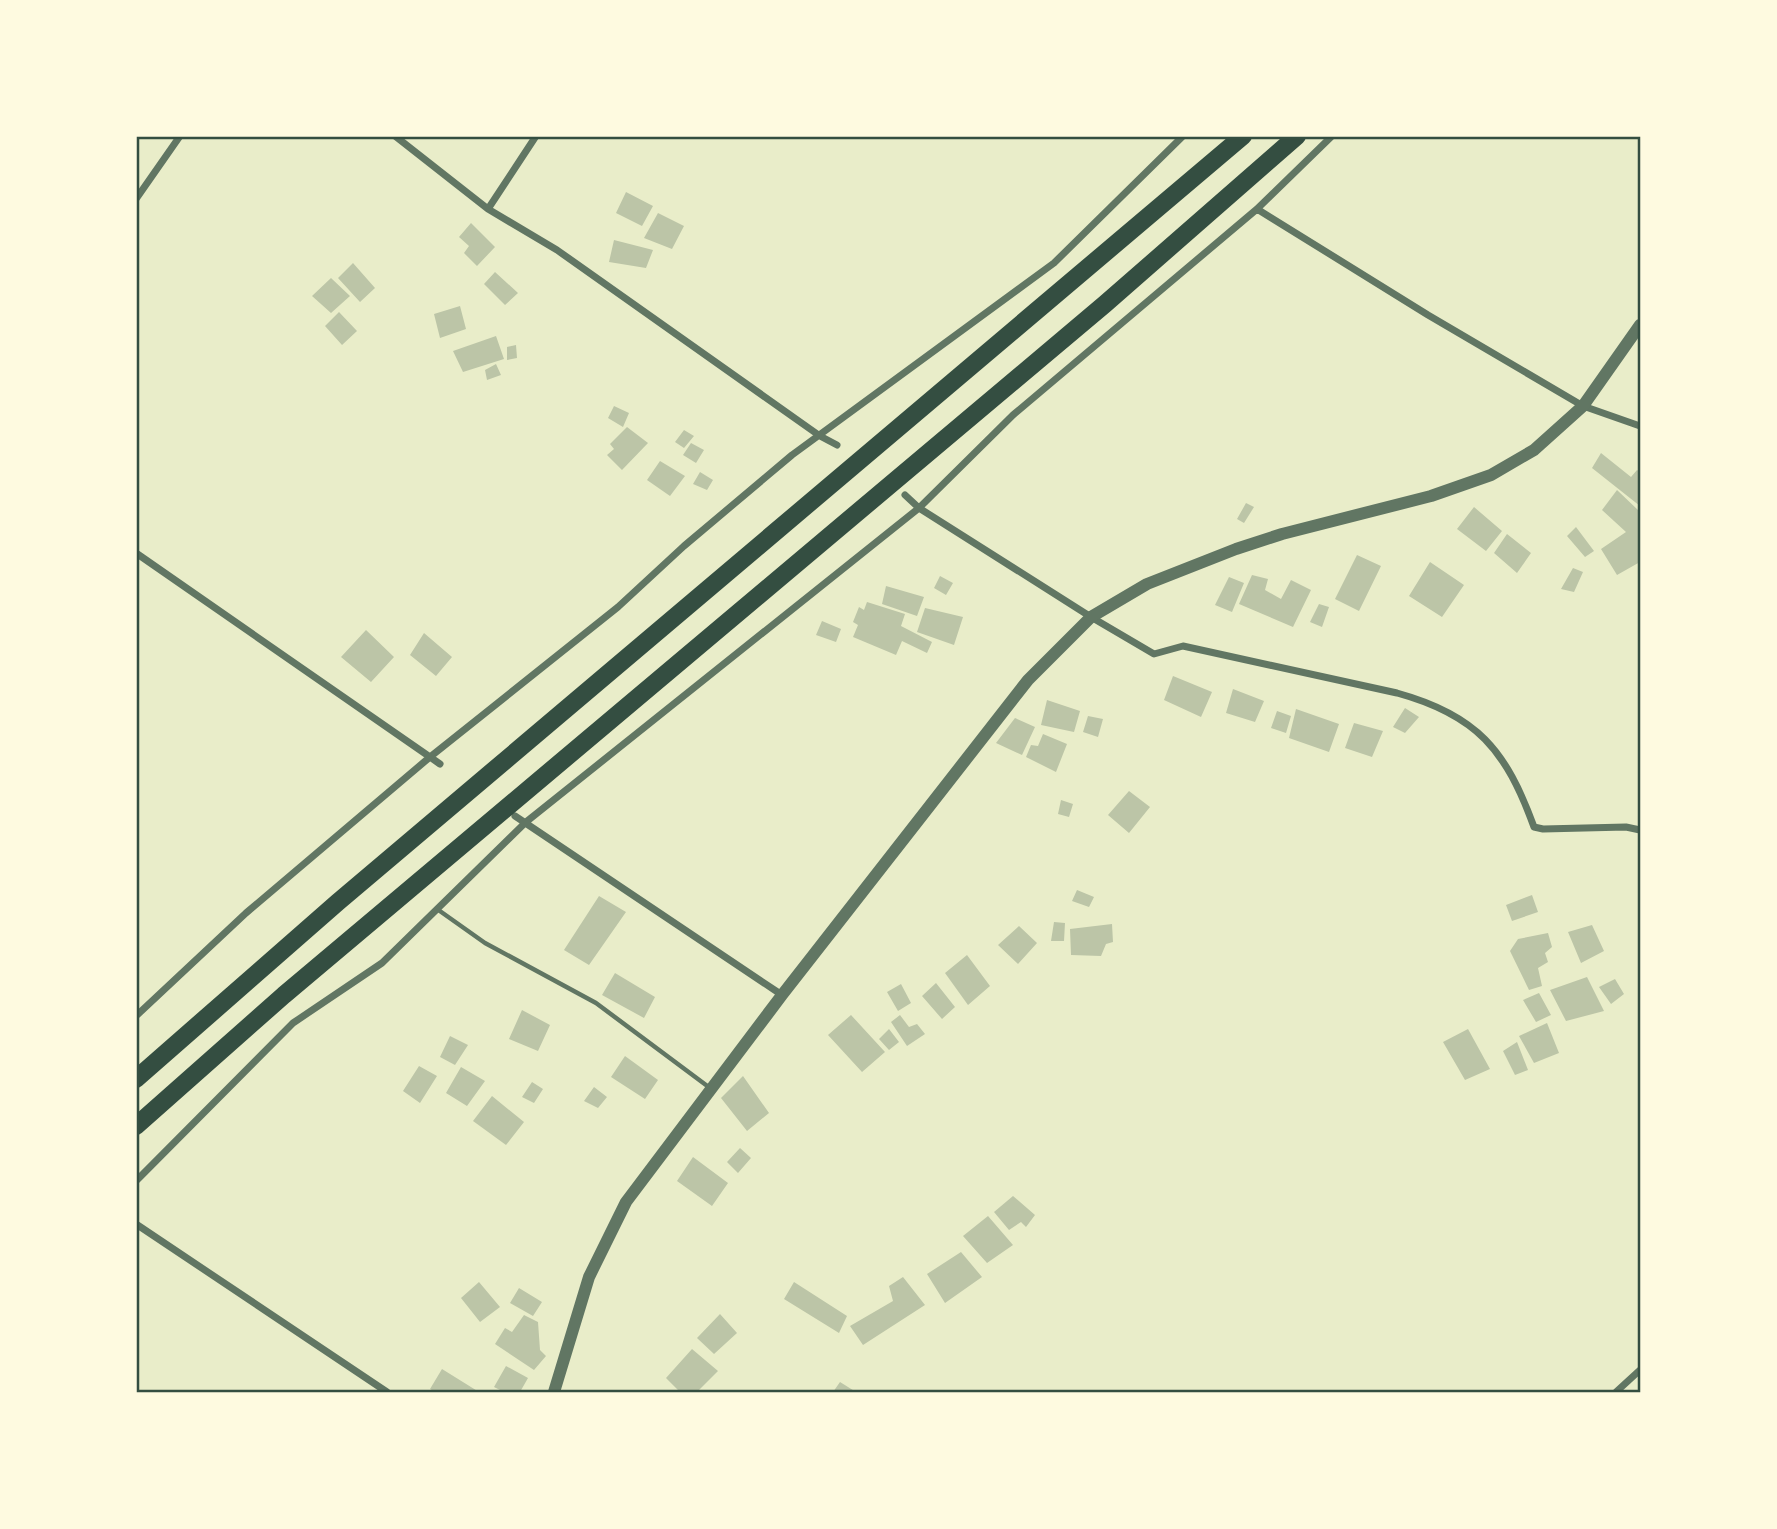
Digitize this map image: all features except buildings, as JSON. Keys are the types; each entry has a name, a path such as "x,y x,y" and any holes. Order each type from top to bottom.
{"highway":[{"path":"136,1079 338,902 1243,136"},
{"path":"136,1126 284,995 1115,295 1297,136"}],"street":[{"path":"136,199 180,136"},
{"path":"395,136 488,209 557,250 820,436 837,445"},
{"path":"488,209 537,136"},
{"path":"136,1016 246,913 430,757 618,607 792,455 1054,263 1183,136"},
{"path":"136,1181 293,1023 382,963 526,822 919,508 1013,415 1257,209 1332,136"},
{"path":"1257,209 1428,316 1583,407 1640,426"},
{"path":"554,1392 589,1277 626,1202 782,995 1028,680 1091,617 1147,584 1236,549 1282,534 1431,496 1491,475 1534,450 1583,407 1640,325"},
{"path":"905,495 919,508 1091,617 1154,653 1184,646 1427,701 1463,719 1493,747 1520,788 1534,827 1626,827 1640,830"},
{"path":"136,553 439,764"},
{"path":"515,817 782,995"},
{"path":"136,1224 387,1392"},
{"path":"1616,1392 1640,1370"}],"lane":[{"path":"436,908 485,943 596,1003 711,1089"}]}
